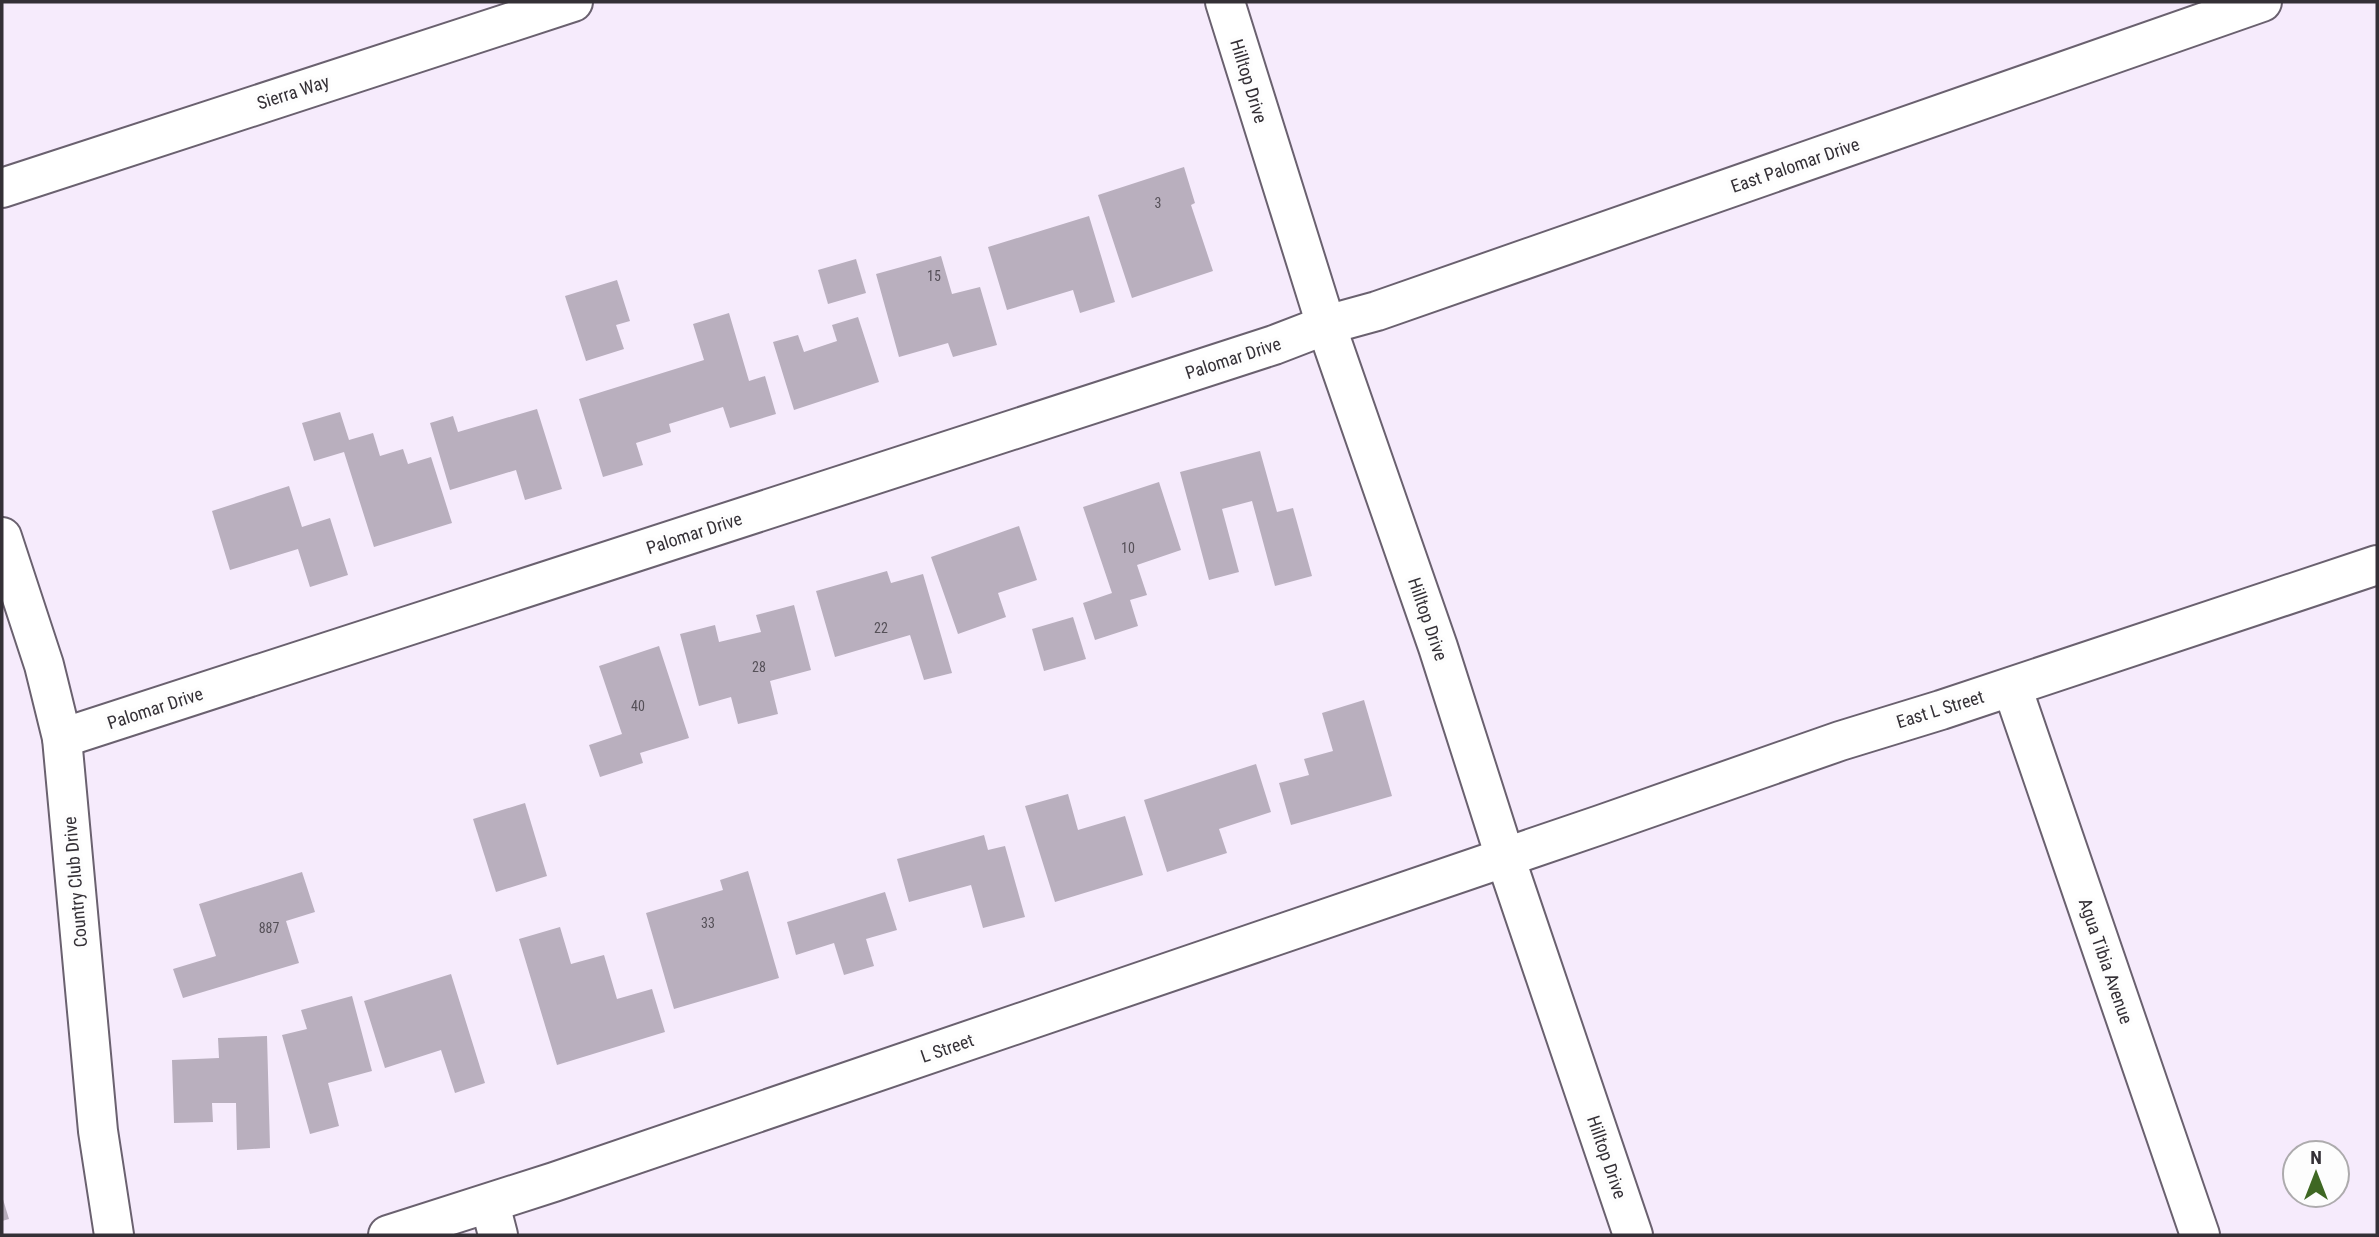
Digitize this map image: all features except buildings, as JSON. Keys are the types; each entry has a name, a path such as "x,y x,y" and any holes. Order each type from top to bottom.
{"street":[{"name":"Sierra Way","path":"6,189 572,2"},
{"name":"Hilltop Drive","path":"1224,2 1326,326 1438,647 1505,857 1633,1235"},
{"name":"East Palomar Drive","path":"1326,326 1377,312 2262,2"},
{"name":"Palomar Drive","path":"62,738 1326,326"},
{"name":"Country Club Drive","path":"2,537 44,665 62,738 99,1131 114,1235"},
{"name":"East L Street","path":"1505,857 1840,741 2012,687 2377,565"},
{"name":"Agua Tibia Avenue","path":"2012,687 2200,1235"},
{"name":"L Street","path":"388,1235 494,1220 1505,857"}]}
